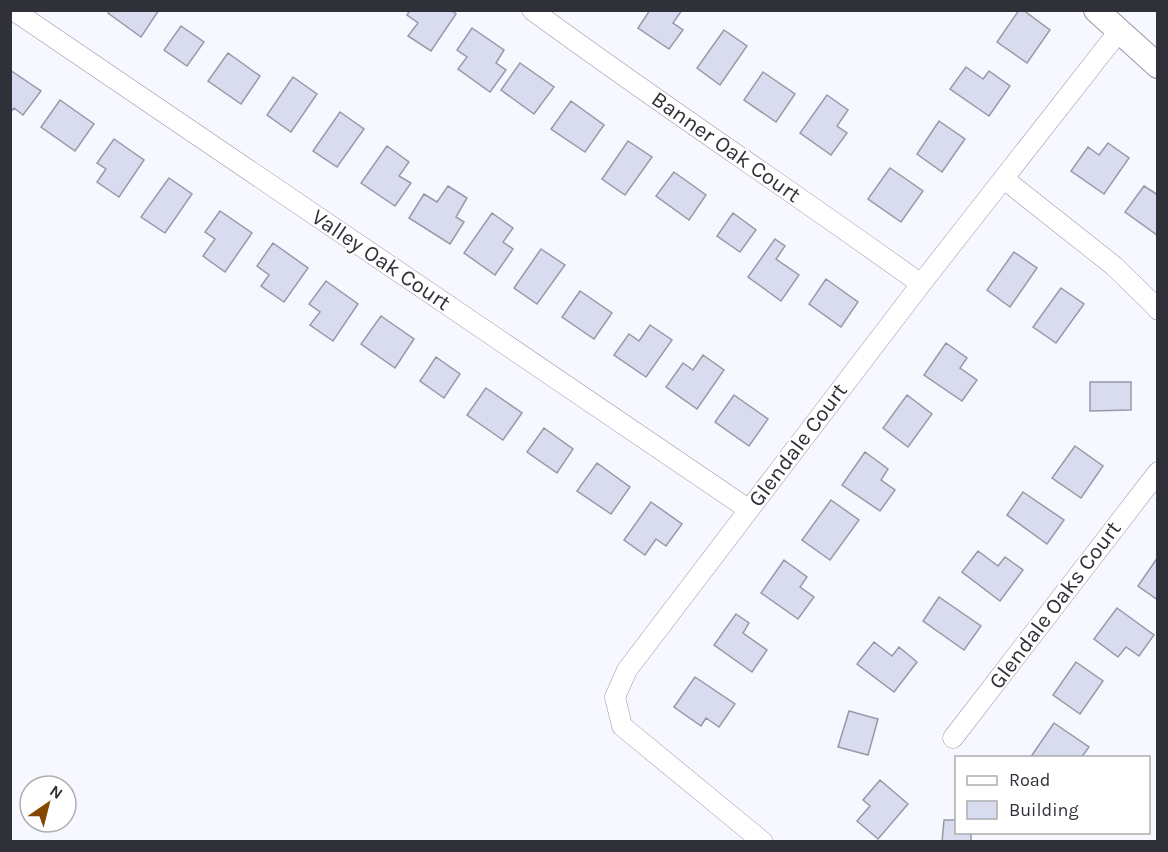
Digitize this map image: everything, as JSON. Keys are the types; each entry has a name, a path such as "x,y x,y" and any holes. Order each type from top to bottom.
{"street":[{"name":"Valley Oak Court","path":"13,10 748,509"},
{"name":"Banner Oak Court","path":"532,10 595,57 831,219 921,284"},
{"path":"1096,10 1158,66"},
{"name":"Glendale Court","path":"763,842 622,726 615,697 627,670 748,509 1119,31"},
{"path":"1004,179 1114,266 1158,310"},
{"name":"Glendale Oaks Court","path":"953,738 1158,472"}],"building":[{"path":"110,10 159,10 141,37 108,13"},
{"path":"410,10 451,10 456,14 431,51 408,36 418,23 407,15"},
{"path":"650,10 682,10 673,23 683,30 669,49 638,28"},
{"path":"1019,10 1023,10 1050,30 1027,63 997,42"},
{"path":"181,26 204,42 187,66 164,50"},
{"path":"472,28 504,50 496,63 506,70 490,92 458,69 467,57 457,50"},
{"path":"724,30 747,46 720,85 697,68"},
{"path":"228,53 260,76 241,104 208,81"},
{"path":"520,63 554,87 534,114 501,90"},
{"path":"966,67 983,79 989,71 1010,86 989,116 950,89"},
{"path":"10,70 41,91 23,115 14,108 10,113"},
{"path":"763,72 795,94 776,122 744,100"},
{"path":"293,77 317,94 291,132 267,115"},
{"path":"827,95 848,110 837,126 847,133 831,155 800,133"},
{"path":"60,100 94,124 75,151 41,127"},
{"path":"571,101 604,125 585,152 551,129"},
{"path":"340,112 364,129 337,167 313,151"},
{"path":"939,121 965,139 942,172 917,154"},
{"path":"114,139 144,160 119,197 97,182 106,169 97,163"},
{"path":"628,141 652,157 625,195 602,179"},
{"path":"1108,143 1129,158 1104,194 1071,171 1088,147 1099,155"},
{"path":"387,146 409,162 399,176 411,183 395,206 361,183"},
{"path":"890,168 923,191 901,222 868,199"},
{"path":"674,172 706,195 689,220 656,196"},
{"path":"169,178 192,194 165,233 141,217"},
{"path":"448,186 467,198 456,217 464,222 450,244 409,218 424,194 437,202"},
{"path":"1144,186 1158,195 1157,235 1125,212"},
{"path":"220,211 252,233 225,272 203,256 215,239 205,232"},
{"path":"492,213 513,228 503,242 513,249 495,275 464,253"},
{"path":"733,213 756,230 740,252 717,236"},
{"path":"775,239 785,246 776,259 799,275 781,301 748,277"},
{"path":"273,243 308,268 284,302 261,286 269,275 257,266"},
{"path":"541,249 565,265 537,304 514,288"},
{"path":"1014,252 1037,268 1010,307 987,290"},
{"path":"826,279 858,302 841,327 809,304"},
{"path":"326,281 358,304 333,341 310,325 320,312 309,304"},
{"path":"1061,288 1084,304 1056,343 1033,327"},
{"path":"580,291 612,313 594,339 562,317"},
{"path":"381,316 414,339 395,368 361,344"},
{"path":"650,325 672,340 646,377 614,355 629,334 639,341"},
{"path":"946,343 967,358 960,368 977,380 962,401 924,375"},
{"path":"703,355 724,370 697,409 666,387 683,363 693,370"},
{"path":"436,357 460,374 444,398 420,381"},
{"path":"1090,382 1131,382 1131,410 1090,411"},
{"path":"486,388 522,413 503,440 467,415"},
{"path":"734,395 768,419 749,446 715,422"},
{"path":"907,395 932,414 908,447 883,428"},
{"path":"544,428 573,449 557,473 527,452"},
{"path":"1075,446 1103,466 1081,498 1052,478"},
{"path":"865,452 888,469 881,480 895,490 880,511 842,485"},
{"path":"597,463 630,487 611,514 577,491"},
{"path":"1023,492 1064,520 1047,544 1007,515"},
{"path":"831,500 859,520 830,560 802,540"},
{"path":"651,502 682,524 666,546 656,539 645,555 624,540"},
{"path":"978,551 998,566 1005,557 1023,570 1000,601 962,572"},
{"path":"1158,557 1158,600 1138,586"},
{"path":"784,560 807,577 800,587 814,597 798,619 761,593"},
{"path":"939,597 981,626 964,650 923,621"},
{"path":"1117,608 1154,635 1139,656 1126,647 1118,657 1094,639"},
{"path":"736,614 749,623 743,633 767,650 752,672 714,645"},
{"path":"874,642 892,656 899,647 917,662 894,692 857,664"},
{"path":"1076,662 1103,681 1080,714 1053,695"},
{"path":"695,677 735,704 719,727 706,718 701,726 674,707"},
{"path":"849,711 878,719 868,755 838,747"},
{"path":"1054,723 1089,747 1082,756 1031,756"},
{"path":"880,780 908,804 878,839 857,821 870,806 863,800"},
{"path":"944,820 955,820 955,834 971,834 971,842 942,842"}]}
